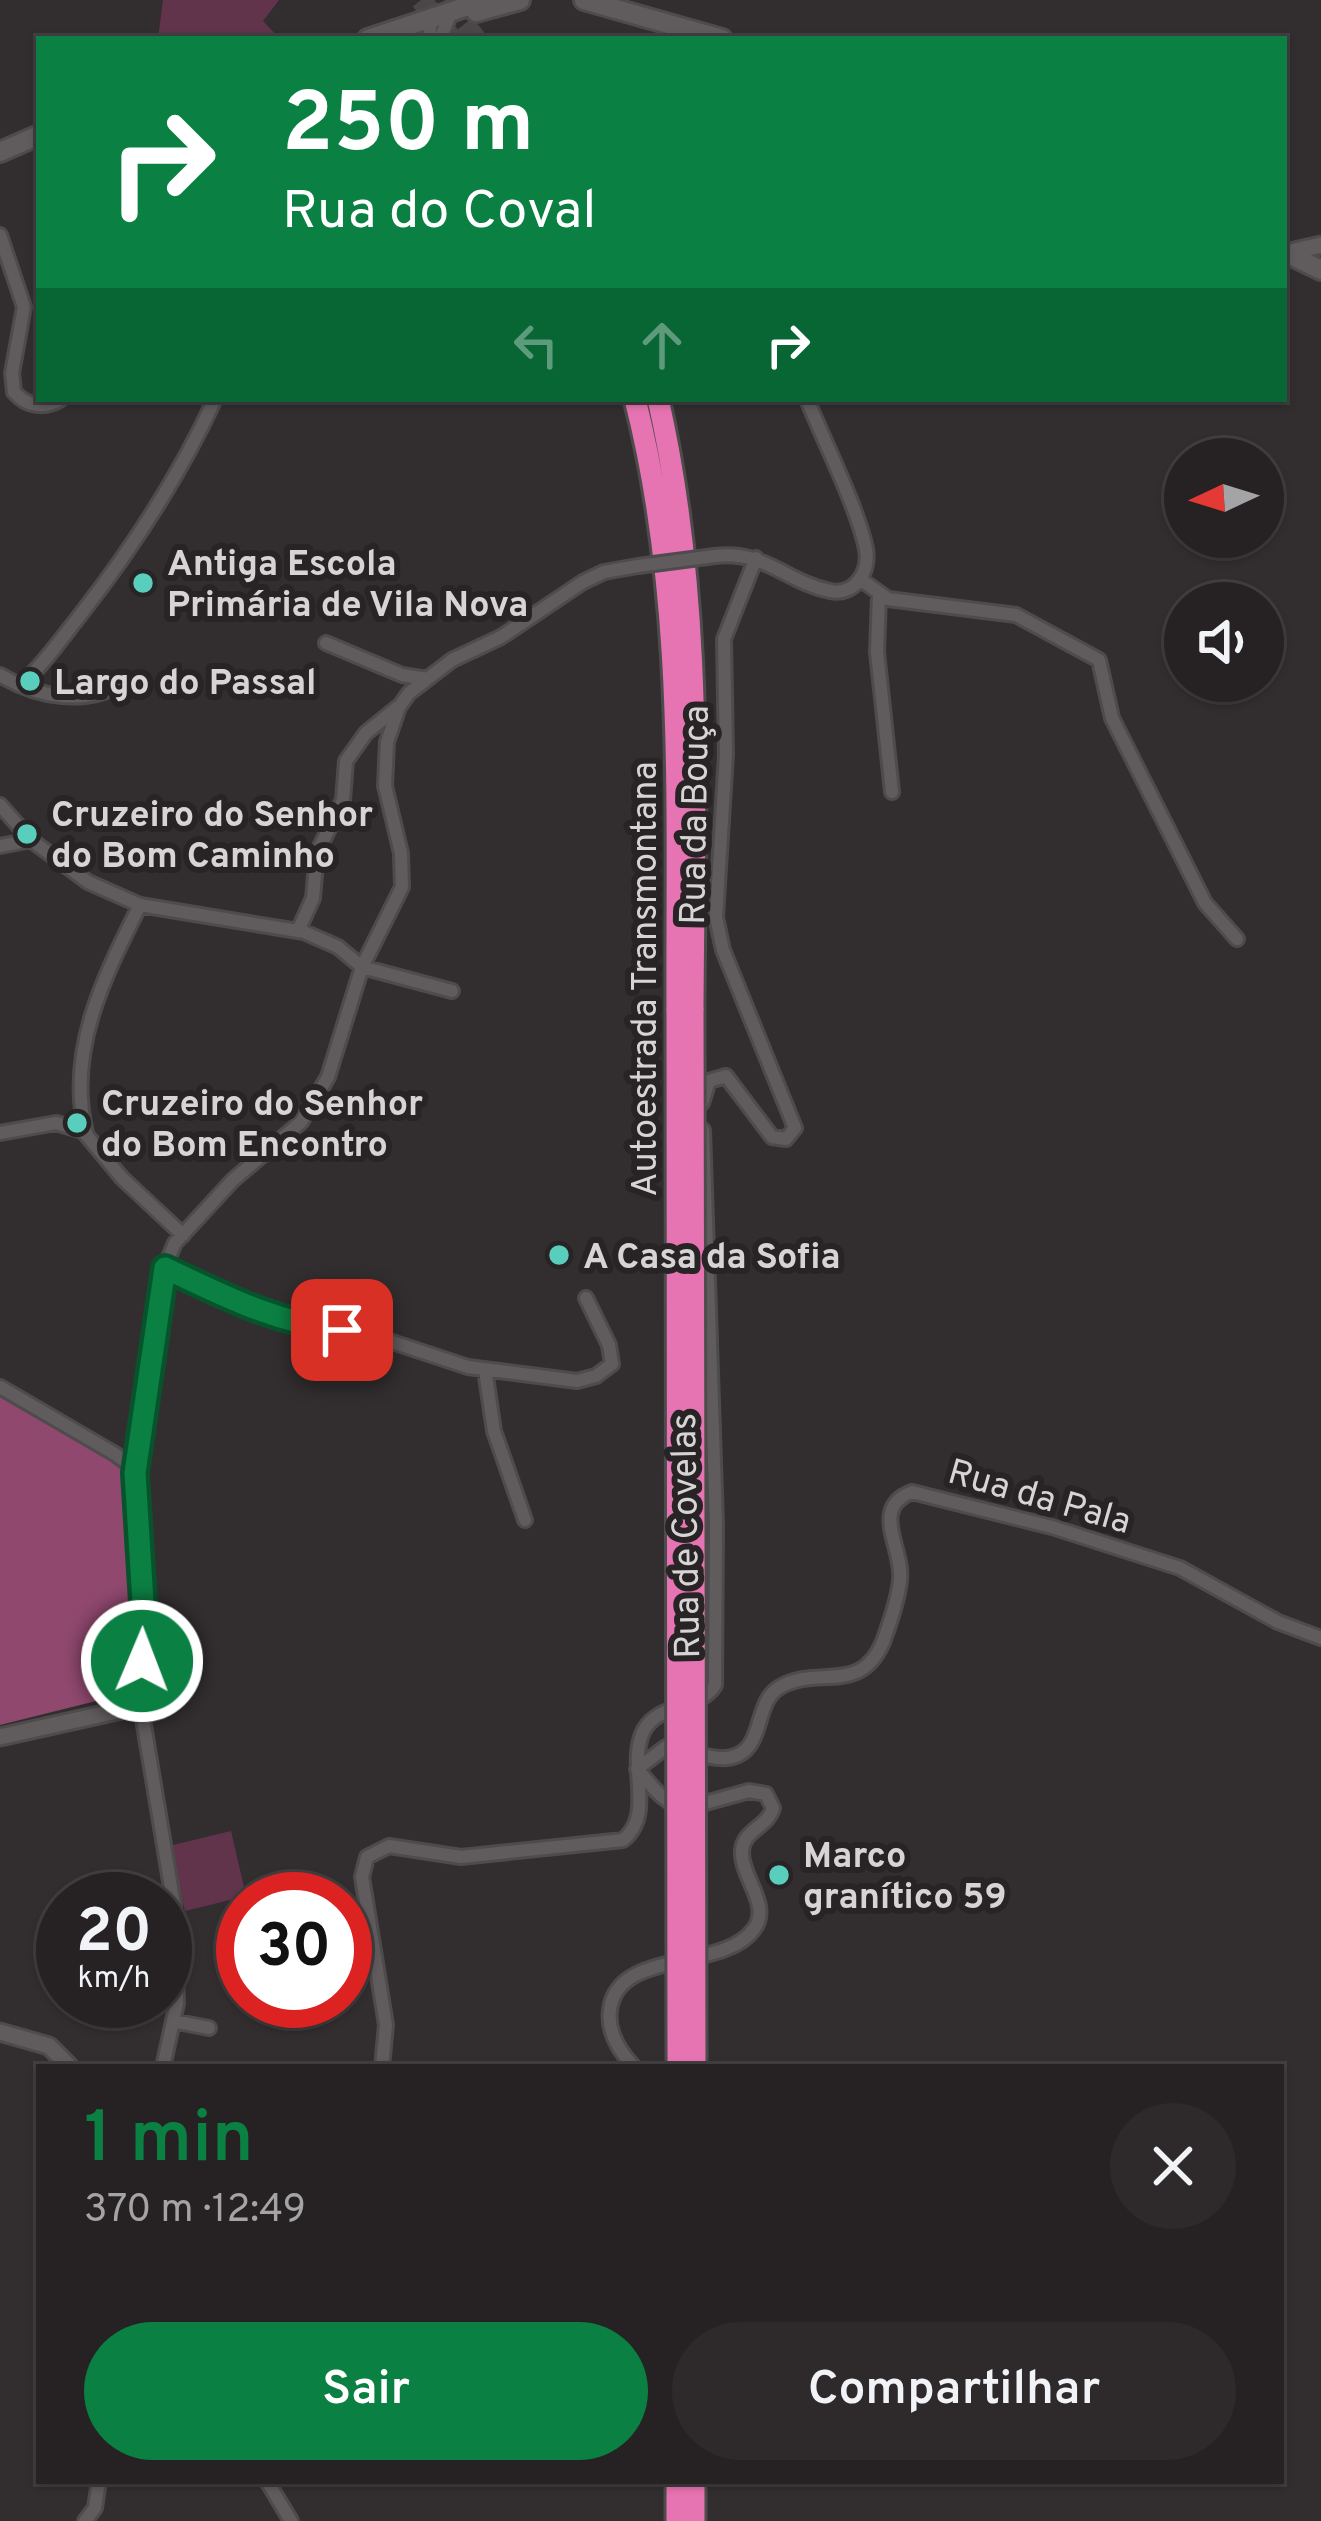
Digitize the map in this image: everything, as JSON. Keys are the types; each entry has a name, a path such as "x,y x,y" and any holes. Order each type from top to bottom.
{"highway":[{"name":"Autoestrada Transmontana","path":"636,402 653,481 674,652 685,1010 695,2064"},
{"name":"Autoestrada Transmontana","path":"659,402 673,468 687,579 695,751 685,1010 678,2064"},
{"path":"677,2484 677,2521"},
{"path":"694,2484 694,2521"}],"main road":[{"path":"584,0 711,36"},
{"path":"378,36 407,27 435,27 495,2"},
{"path":"0,152 36,136"},
{"path":"1287,253 1320,259"}],"street":[{"path":"0,235 24,307 13,388 30,404 55,402"},
{"path":"21,685 132,548 186,462 214,402"},
{"path":"298,931 313,898 317,853 343,800 346,761 375,724 452,660 501,637 590,578 638,566 741,554 826,590 847,591 860,579 866,562 864,544 808,402"},
{"name":"Rua da Bouça","path":"703,1106 709,1081 726,1076 772,1137 786,1139 795,1128 716,924 726,755 725,634 756,558"},
{"path":"860,579 879,596 1016,615 1099,660 1112,718 1205,903 1237,939"},
{"path":"879,596 877,652 892,792"},
{"path":"326,644 427,680"},
{"path":"0,675 48,694 90,697 125,682"},
{"path":"168,1872 133,1706 144,1618 135,1469 165,1268 172,1247 183,1234 238,1175 307,1114 335,1059 362,967 402,887 401,853 385,786 387,742 399,706"},
{"path":"0,805 31,840 88,882 140,905 298,931 338,946 362,967 452,991"},
{"path":"0,847 31,840"},
{"path":"140,905 89,1019 81,1103 86,1133 127,1183 183,1234"},
{"path":"0,1133 60,1124 81,1103"},
{"name":"Rua de Covelas","path":"382,2064 387,2037 363,1862 388,1846 461,1857 623,1840 638,1822 639,1744 649,1723 710,1694 718,1673 703,1106"},
{"path":"60,1124 86,1133"},
{"path":"165,1268 280,1320 367,1334 484,1370 581,1381 609,1369 610,1349 586,1298"},
{"path":"484,1370 494,1431 525,1520"},
{"path":"0,1387 135,1469"},
{"name":"Rua da Pala","path":"638,1769 666,1747 735,1756 748,1747 768,1700 779,1688 854,1674 870,1663 885,1636 901,1580 890,1514 909,1492 1046,1525 1180,1568 1214,1582 1278,1622 1321,1638"},
{"path":"0,1737 133,1706"},
{"path":"632,2064 611,2031 613,1996 628,1978 732,1945 753,1931 759,1907 743,1864 742,1847 747,1836 770,1818 773,1808 766,1794 755,1790 687,1808 676,1806 662,1798 638,1769"},
{"path":"192,2025 209,2028"},
{"path":"164,2064 171,2028"},
{"path":"0,2032 49,2046 67,2064"},
{"path":"86,2521 95,2508 99,2484"},
{"path":"269,2484 291,2521"}],"shaded area":[{"path":"163,0 279,0 263,21 277,36 158,36"},
{"path":"0,1395 97,1448 121,1468 134,1523 139,1621 132,1668 116,1696 0,1725"},
{"path":"231,1831 240,1872 216,1872 216,1903 192,1909 192,1872 175,1872 169,1846"}],"tunnel":[{"path":"421,0 450,36"},
{"path":"445,0 474,36"}],"place":[{"name":"Antiga Escola Primária de Vila Nova","path":"143,583"},
{"name":"Largo do Passal","path":"30,681"},
{"name":"Cruzeiro do Senhor do Bom Caminho","path":"27,834"},
{"name":"Cruzeiro do Senhor do Bom Encontro","path":"77,1123"},
{"name":"A Casa da Sofia","path":"559,1255"},
{"name":"Marco granítico 59","path":"779,1875"}],"route":[{"path":"142,1661 135,1473 165,1268 254,1311 294,1324 342,1330"}]}
